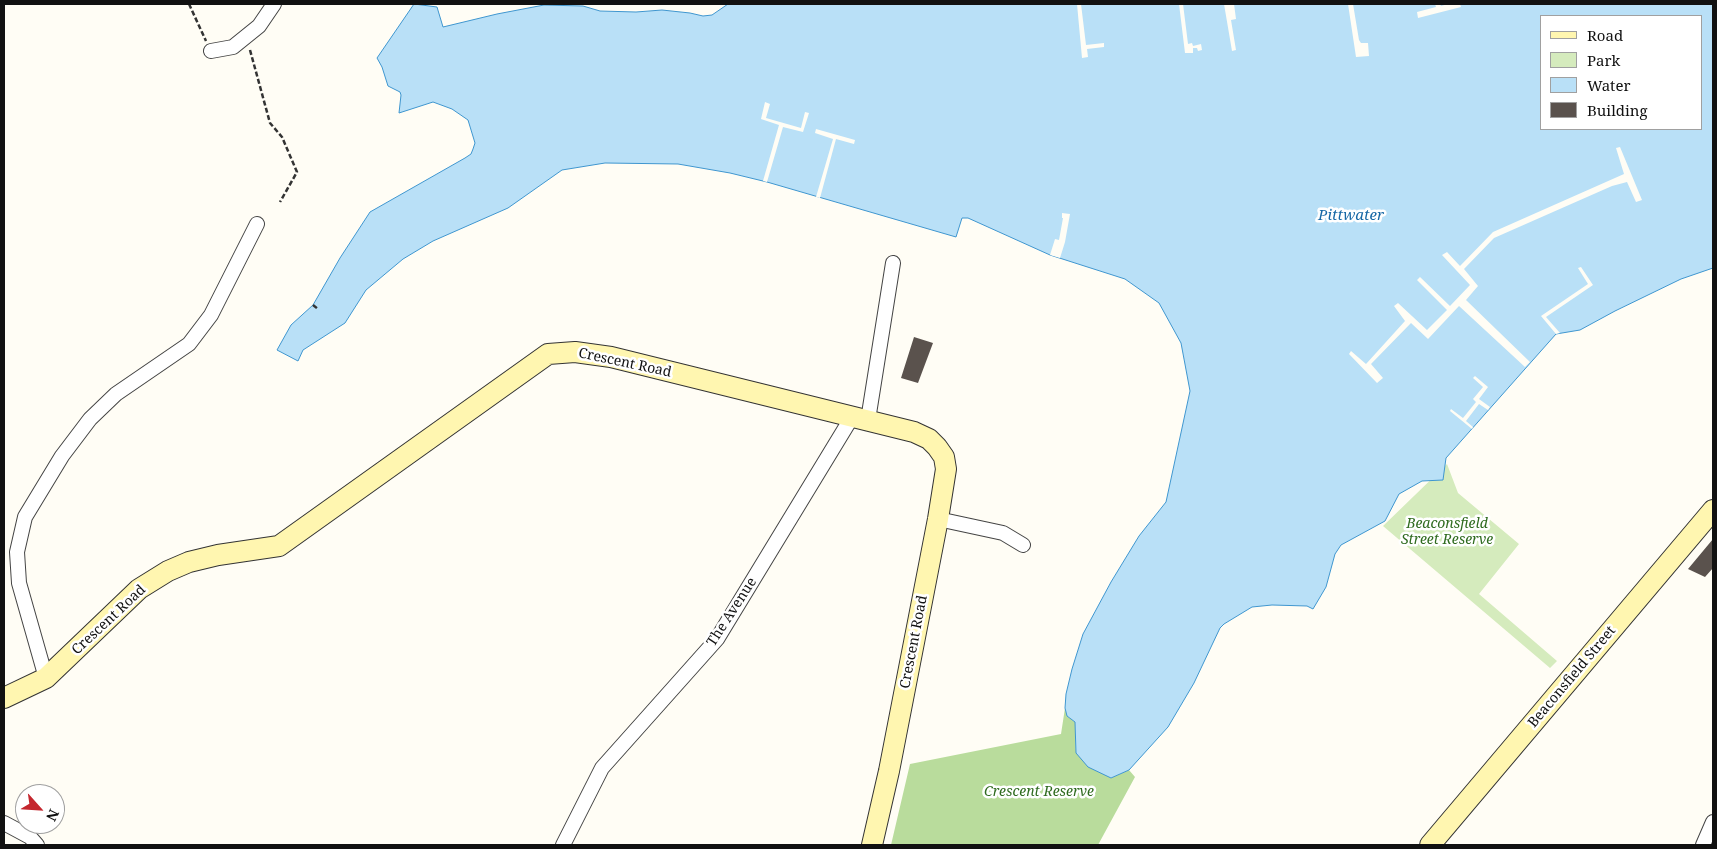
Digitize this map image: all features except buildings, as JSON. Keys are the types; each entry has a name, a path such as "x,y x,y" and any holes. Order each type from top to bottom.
{"street":[{"path":"211,51 233,47 260,26 274,4"},
{"path":"46,678 18,583 17,552 26,517 62,456 90,419 116,394 189,344 211,315 257,224"},
{"name":"The Avenue","path":"563,845 602,768 717,638 860,419 893,263"},
{"name":"Crescent Road","path":"4,698 46,678 139,589 168,571 189,562 218,555 279,546 548,354 575,352 611,357 914,432 929,439 938,447 944,458 946,469 938,519 889,771 872,845"},
{"name":"Beaconsfield Street","path":"1430,845 1713,510"},
{"path":"938,519 1003,533 1023,545"},
{"path":"1702,845 1713,822"},
{"path":"4,823 30,837 36,845"}],"path":[{"path":"189,4 211,51"},
{"path":"250,48 270,123 282,137 297,172 280,202"},
{"path":"312,305 318,310"}],"green space":[{"name":"Beaconsfield Street Reserve","path":"1447,464 1458,493 1519,544 1479,594 1557,661 1550,668 1383,526"},
{"name":"Crescent Reserve","path":"1065,708 1067,716 1075,722 1076,753 1111,778 1129,770 1135,777 1098,845 891,845 910,764 1061,734"}],"water":[{"name":"Pittwater","path":"414,4 437,7 443,27 544,5 583,6 600,11 636,12 662,10 703,16 712,15 728,4 1713,4 1713,268 1681,279 1580,330 1556,334 1446,458 1443,480 1422,481 1399,494 1385,521 1341,545 1335,554 1326,587 1313,609 1307,606 1272,605 1252,607 1224,624 1220,628 1194,683 1168,727 1129,770 1111,778 1088,767 1076,753 1075,722 1067,716 1065,708 1066,694 1083,634 1139,536 1166,502 1190,391 1181,343 1159,303 1125,279 1050,255 968,218 962,218 956,237 730,173 678,164 605,163 562,170 508,208 433,241 403,259 366,290 345,323 303,350 298,361 277,350 291,325 313,305 340,258 370,212 465,158 471,154 475,143 468,120 452,109 433,102 399,113 400,92 388,86 377,58"}],"pier":[{"path":"1077,4 1081,4 1086,45 1104,43 1104,47 1087,49 1088,57 1082,58"},
{"path":"1179,4 1183,4 1188,44 1192,43 1193,46 1201,44 1202,50 1198,51 1197,48 1193,48 1193,53 1185,53"},
{"path":"1224,4 1234,4 1236,19 1231,20 1236,50 1232,51"},
{"path":"1348,4 1353,4 1359,40 1361,43 1368,43 1369,56 1356,57"},
{"path":"1435,4 1440,4 1441,6 1460,4 1461,7 1418,18 1417,12 1436,7"},
{"path":"765,102 770,104 766,118 801,128 805,112 809,113 803,132 783,127 767,182 763,181 779,125 761,119"},
{"path":"816,129 855,140 854,144 836,139 820,198 816,197 833,139 815,133"},
{"path":"1620,147 1642,200 1636,202 1627,182 1612,186 1494,238 1464,269 1478,286 1466,300 1530,362 1525,367 1459,306 1428,339 1411,323 1371,364 1383,378 1377,383 1349,354 1351,351 1366,364 1405,321 1394,306 1398,303 1427,330 1447,310 1417,280 1420,277 1450,306 1470,285 1442,255 1447,252 1460,266 1493,232 1624,174 1616,148"},
{"path":"1062,213 1070,214 1060,258 1050,255 1055,239 1059,240 1063,218"},
{"path":"1581,267 1593,285 1546,317 1560,333 1556,334 1541,316 1588,284 1578,268"},
{"path":"1475,376 1488,387 1479,399 1490,407 1488,410 1479,404 1466,421 1473,427 1472,429 1450,411 1451,409 1463,418 1476,402 1473,399 1483,387 1473,378"}]}
